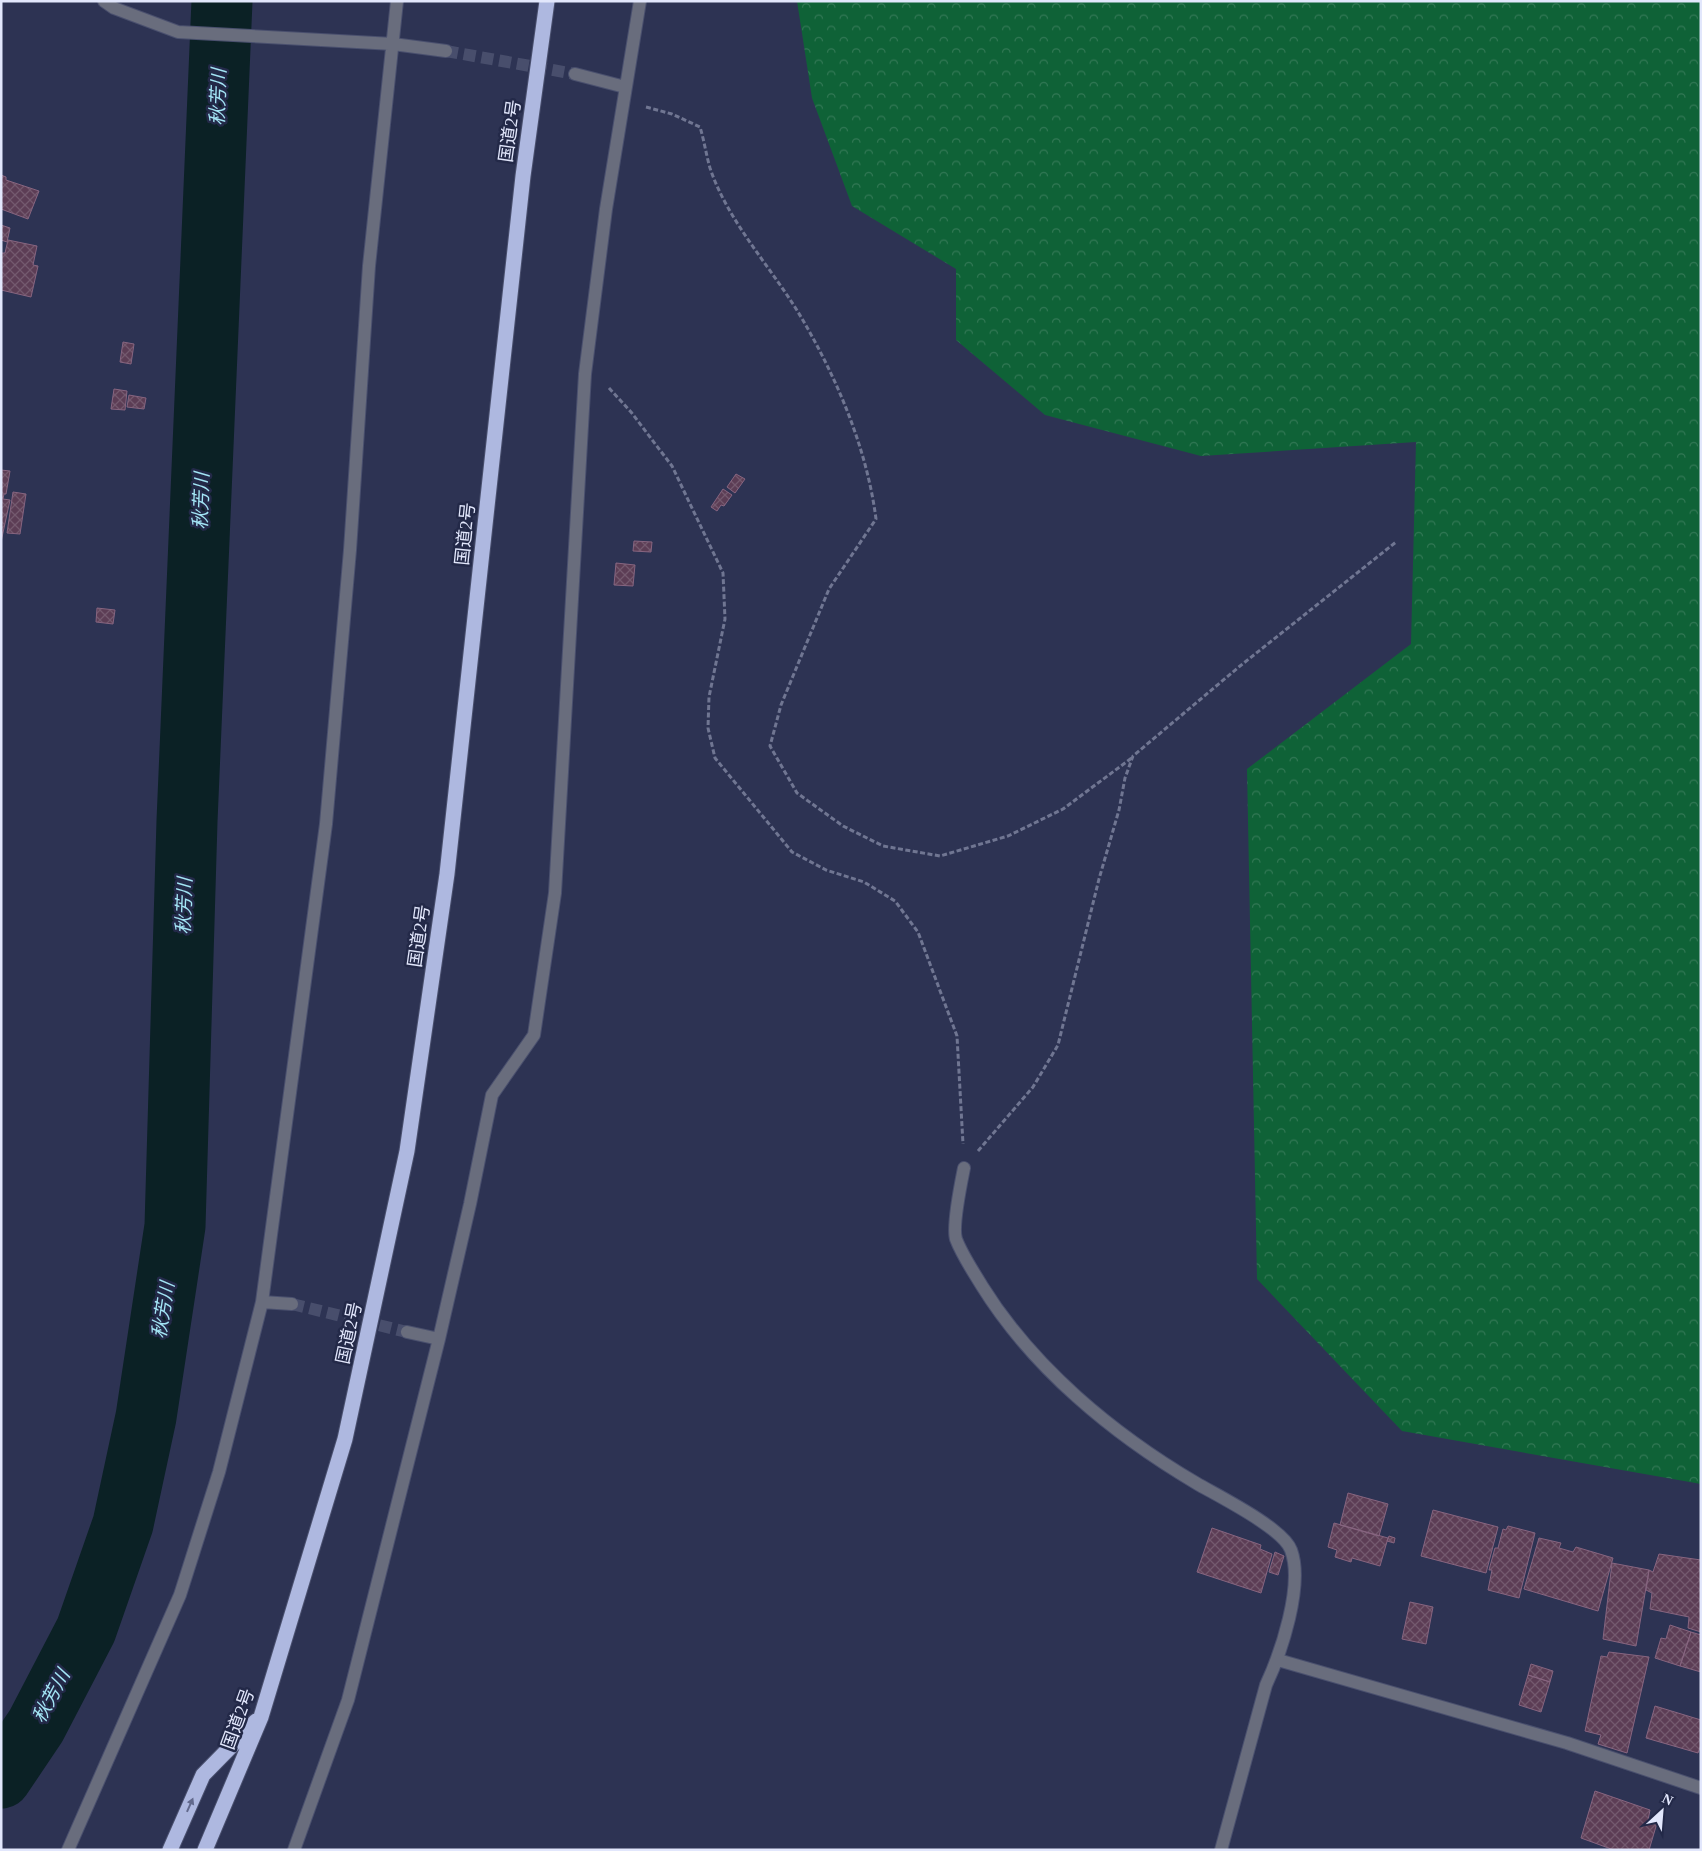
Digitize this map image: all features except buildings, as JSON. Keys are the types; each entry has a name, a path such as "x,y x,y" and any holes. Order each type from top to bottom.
{"highway":[{"name":"国道2号","path":"206,1850 261,1716 345,1439 408,1151 447,874 523,176 547,1"},
{"path":"170,1850 203,1775 261,1716"}],"street":[{"path":"104,1 114,8 178,32 393,44 446,50"},
{"path":"68,1850 180,1595 219,1472 262,1302 326,824 350,550 369,266 397,1"},
{"path":"294,1850 348,1700 439,1338 470,1204 492,1095 534,1035 555,893 584,374 606,209 640,1"},
{"path":"575,74 625,87"},
{"path":"964,1168 959,1196 956,1238 971,1268 1001,1316 1050,1372 1105,1420 1179,1474 1272,1528 1290,1548 1295,1566 1292,1599 1278,1660 1266,1685 1221,1850"},
{"path":"262,1302 292,1304"},
{"path":"407,1332 439,1338"},
{"path":"1278,1660 1566,1743 1701,1788"}],"path":[{"path":"625,87 639,105 672,114 700,127 711,169 731,211 801,318 840,394 871,483 876,519 829,589 781,705 770,746 797,793 843,826 883,846 940,856 1008,836 1063,809 1133,756 1240,666 1396,542"},
{"path":"584,374 604,384 631,412 672,466 723,573 724,619 709,697 708,728 714,758 792,852 826,870 864,882 896,901 918,932 957,1036 964,1168"},
{"path":"964,1168 1033,1088 1058,1045 1099,879 1119,810 1125,778 1133,756"}],"green space":[{"path":"797,1 1701,1 1701,1484 1402,1431 1257,1279 1247,769 1411,644 1416,442 1201,456 1045,415 956,340 956,269 852,206 812,98"}],"waterway":[{"name":"秋芳川","path":"1,1778 36,1726 86,1630 123,1524 146,1417 175,1226 187,821 222,1"}],"tunnel":[{"path":"446,51 575,74"},
{"path":"292,1304 407,1332"}]}
